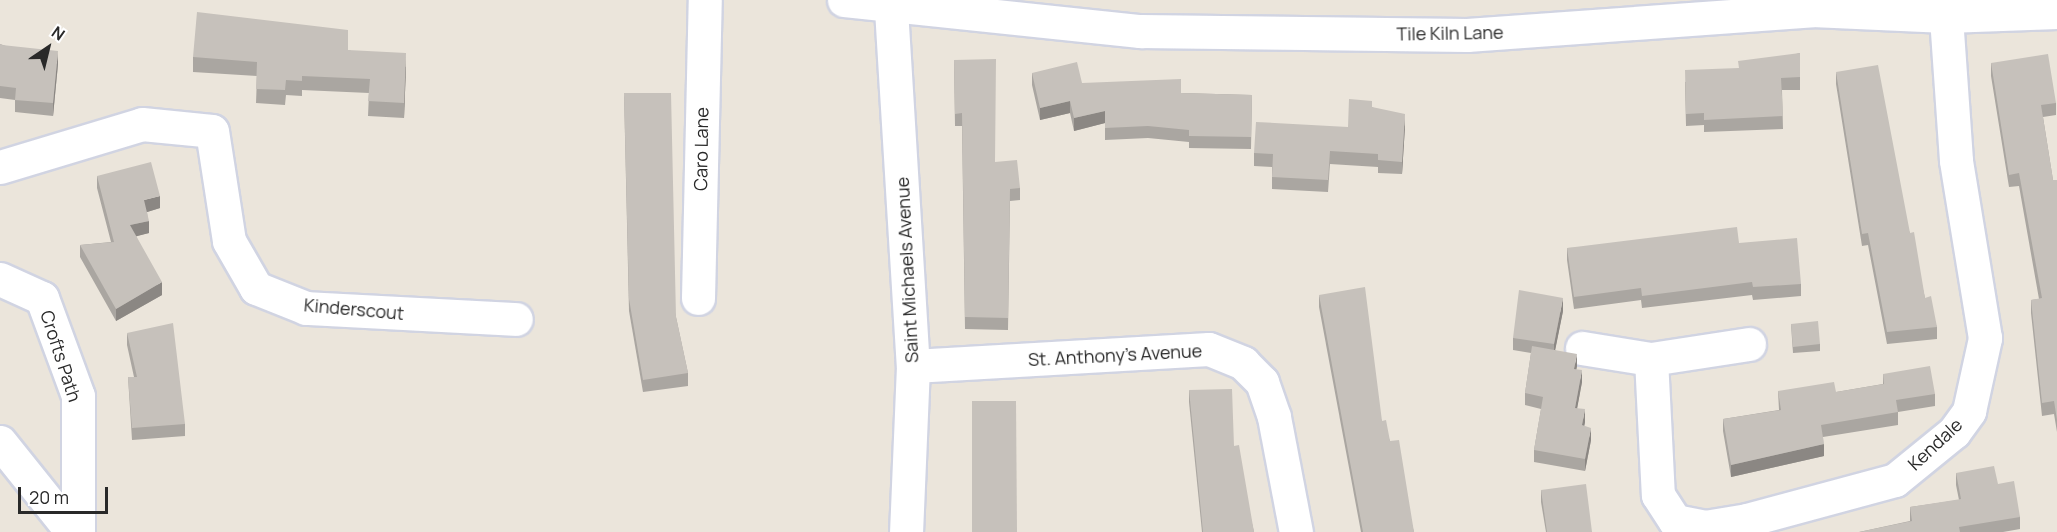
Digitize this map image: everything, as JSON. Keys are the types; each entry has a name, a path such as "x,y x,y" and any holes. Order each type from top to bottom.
{"street":[{"name":"Caro Lane","path":"698,298 705,0"},
{"name":"Tile Kiln Lane","path":"844,0 891,9 1140,31 1467,35 1812,10 1946,16 2057,12"},
{"name":"Saint Michaels Avenue","path":"891,9 913,366 906,532"},
{"name":"Kendale","path":"1651,359 1658,495 1675,521 1705,527 1747,520 1895,480 1954,432 1972,400 1985,338 1956,160 1946,16"},
{"name":"Kinderscout","path":"0,166 142,124 212,131 229,241 256,288 306,308 516,319"},
{"name":"Crofts Path","path":"0,279 42,298 78,396 78,532"},
{"path":"1582,348 1651,359 1749,344"},
{"name":"St. Anthony's Avenue","path":"913,366 1209,349 1243,363 1262,382 1274,417 1296,532"},
{"path":"0,442 72,532"}],"building":[{"path":"197,12 348,30 348,50 406,53 404,103 368,101 370,79 302,76 302,81 286,80 285,90 256,89 257,62 193,57"},
{"path":"0,44 58,51 53,103 15,100 16,88 0,86"},
{"path":"1800,53 1800,77 1781,78 1783,116 1704,120 1704,113 1686,114 1685,70 1739,68 1738,61"},
{"path":"2048,54 2056,103 2041,105 2053,180 2057,180 2057,420 2054,401 2042,403 2031,300 2042,298 2019,173 2009,175 1991,63"},
{"path":"996,59 995,162 1017,160 1020,188 1010,189 1008,318 965,317 962,113 955,114 954,60"},
{"path":"1077,62 1082,83 1181,79 1181,93 1252,95 1251,137 1189,136 1189,130 1148,126 1105,128 1105,111 1074,118 1070,101 1040,108 1032,73"},
{"path":"1878,65 1910,233 1914,232 1925,298 1931,296 1937,327 1887,332 1868,233 1862,234 1836,72"},
{"path":"624,93 671,93 676,317 688,373 643,380 629,299"},
{"path":"1349,99 1372,101 1372,107 1405,114 1402,162 1378,160 1378,154 1330,151 1328,180 1272,177 1273,154 1254,153 1256,122 1348,127"},
{"path":"151,162 160,196 144,200 149,221 130,225 162,282 116,309 80,245 114,242 97,176"},
{"path":"1737,227 1739,243 1797,238 1801,284 1753,287 1752,282 1642,296 1641,288 1574,297 1567,248"},
{"path":"1365,287 1382,421 1386,420 1390,441 1399,440 1414,532 1363,532 1319,295"},
{"path":"1519,290 1563,298 1554,344 1513,338"},
{"path":"1818,321 1820,344 1793,347 1791,324"},
{"path":"173,323 185,424 132,428 128,377 137,377 127,333"},
{"path":"1532,346 1577,354 1574,369 1582,370 1575,408 1585,409 1582,425 1591,428 1585,459 1534,450 1543,397 1525,393"},
{"path":"1930,366 1935,394 1896,400 1898,412 1821,425 1824,444 1731,465 1723,419 1781,410 1778,391 1834,382 1836,392 1884,384 1883,374"},
{"path":"1232,389 1234,446 1239,445 1254,532 1203,532 1189,390"},
{"path":"972,401 1016,401 1017,532 972,532"},
{"path":"1994,466 1998,484 2014,481 2020,517 1959,527 1960,532 1859,532 1912,521 1910,507 1961,499 1956,473"},
{"path":"1586,484 1592,532 1547,532 1541,490"}]}
